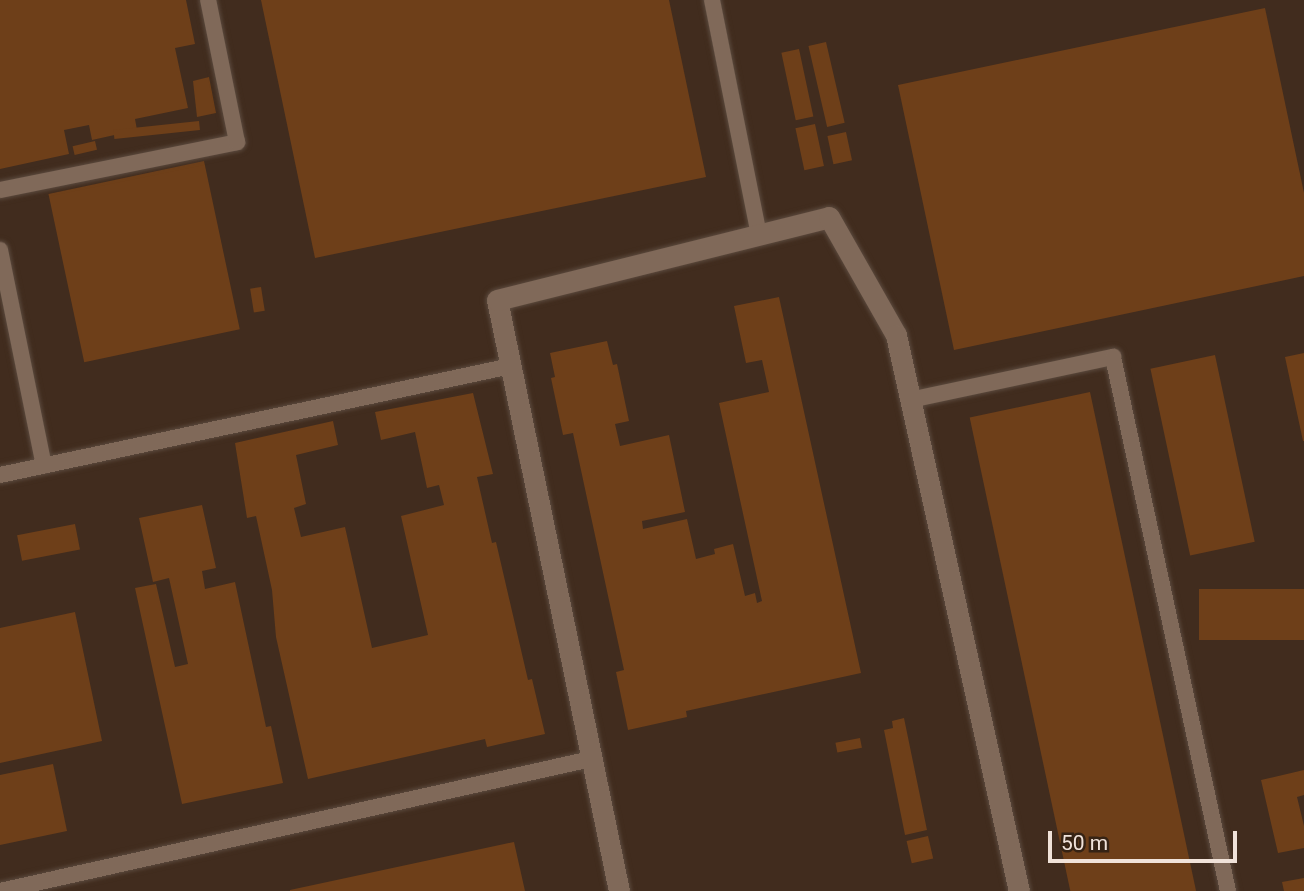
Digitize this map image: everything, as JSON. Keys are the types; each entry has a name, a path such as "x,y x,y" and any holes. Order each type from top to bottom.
{"street":[{"path":"619,891 497,300 829,218 896,335 1019,891"}],"lane":[{"path":"0,190 237,142 208,0"},
{"path":"712,0 759,235"},
{"path":"0,250 44,466"},
{"path":"910,400 1113,357 1228,891"},
{"path":"0,475 510,366"},
{"path":"0,891 591,759"}],"building":[{"path":"0,0 186,0 195,44 175,48 188,108 135,119 137,130 92,140 89,125 64,130 69,154 0,169"},
{"path":"261,0 669,0 706,177 315,258"},
{"path":"1265,8 1304,193 1304,276 954,350 898,85"},
{"path":"826,42 845,123 827,127 808,46"},
{"path":"799,49 813,116 796,120 781,53"},
{"path":"209,77 216,113 197,117 193,81"},
{"path":"199,121 200,130 114,139 113,130"},
{"path":"815,124 824,166 804,170 795,128"},
{"path":"846,132 852,160 833,164 827,136"},
{"path":"95,141 97,150 75,155 73,146"},
{"path":"204,161 240,329 84,362 48,194"},
{"path":"261,287 265,311 254,312 250,289"},
{"path":"779,297 861,673 686,711 687,717 628,730 616,672 624,670 573,433 563,435 551,378 555,377 550,353 607,341 613,365 617,364 629,421 615,424 620,446 669,435 685,512 642,521 643,529 687,519 696,559 715,554 714,549 733,544 745,596 755,593 757,603 762,601 719,403 769,392 762,360 746,363 734,306"},
{"path":"1304,353 1304,441 1303,441 1285,357"},
{"path":"1215,355 1255,542 1190,556 1150,369"},
{"path":"1090,392 1196,891 1070,891 970,418"},
{"path":"473,393 493,474 477,477 492,543 496,542 528,680 532,679 545,734 487,747 485,739 308,779 276,637 272,590 256,516 247,518 235,443 333,421 338,445 296,455 306,504 294,508 301,537 345,527 372,648 428,635 401,516 444,505 439,485 427,488 415,432 381,440 375,412"},
{"path":"202,505 216,568 202,571 205,589 235,582 266,727 271,726 283,783 182,804 135,588 156,584 175,667 188,664 169,578 153,582 139,518"},
{"path":"75,524 80,550 22,561 17,535"},
{"path":"1199,589 1304,589 1304,640 1199,640"},
{"path":"75,612 102,741 0,763 0,628"},
{"path":"904,718 927,830 905,835 884,730 893,728 892,721"},
{"path":"860,738 862,748 837,753 835,743"},
{"path":"53,764 67,831 0,845 0,775"},
{"path":"1304,770 1304,795 1297,797 1304,826 1304,848 1278,853 1261,780"},
{"path":"928,836 933,858 912,863 907,841"},
{"path":"514,842 525,891 290,891 290,890"},
{"path":"1304,878 1304,891 1284,891 1282,882"}]}
